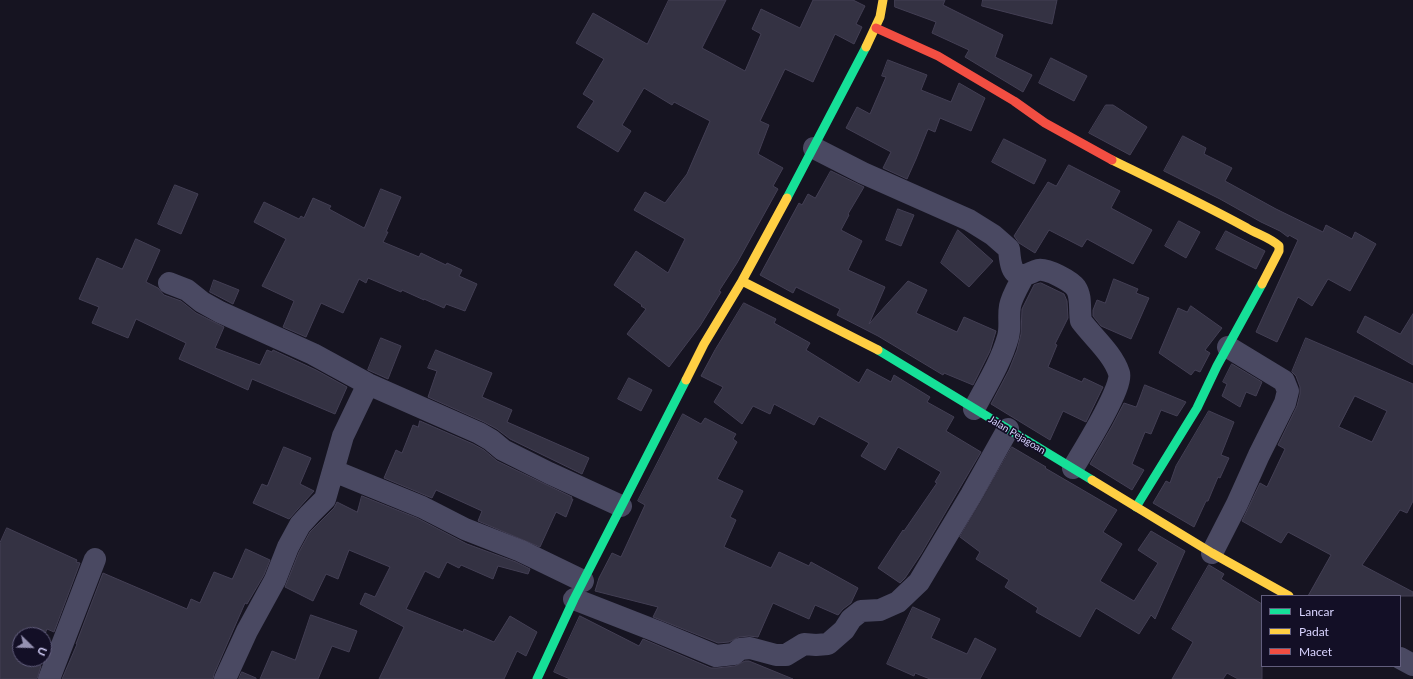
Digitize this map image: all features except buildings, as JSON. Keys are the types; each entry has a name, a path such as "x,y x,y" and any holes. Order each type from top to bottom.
{"street":[{"path":"537,679 578,590 704,344 742,281 814,148 876,28 880,17 883,0"},
{"path":"876,28 938,56 1014,101 1045,123 1066,135 1214,210 1255,233 1275,242 1279,246 1279,251 1197,408 1136,507"},
{"path":"814,148 863,173 969,220 993,235 1009,249 1012,268 1017,274 1024,276 1038,270 1046,270 1056,274 1076,287 1079,296 1081,321 1114,362 1120,374 1118,385 1106,411 1073,468"},
{"path":"974,409 1008,338 1010,325 1010,305 1024,276"},
{"name":"Jalan Pejagoan","path":"742,281 872,347 1212,553 1287,595"},
{"path":"169,283 187,290 214,309 313,354 368,384 479,433 491,440 503,450 621,506"},
{"path":"1212,553 1285,403 1288,391 1284,381 1228,347"},
{"path":"225,679 247,631 275,580 300,525 325,499 343,436 368,384"},
{"path":"334,471 422,507 465,529 521,552 578,590 656,631 716,656 734,654 740,649 750,648 776,655 786,655 804,644 828,644 844,630 851,619 861,611 880,610 898,602 919,582 968,502 1008,429"},
{"path":"49,679 95,559"},
{"path":"1401,659 1413,665"}],"traffic: fast":[{"path":"787,198 866,47"},
{"path":"1136,507 1197,408 1217,366 1262,284"},
{"path":"878,350 1092,480"},
{"path":"537,679 574,599 686,380"}],"traffic: slow":[{"path":"866,47 880,17 883,0"},
{"path":"1112,160 1276,243 1279,246 1279,251 1262,284"},
{"path":"686,380 704,344 742,281 787,198"},
{"path":"742,281 878,350"},
{"path":"1092,480 1212,553 1287,595"}],"traffic: jam":[{"path":"876,28 938,56 1014,101 1045,123 1112,160"}]}
